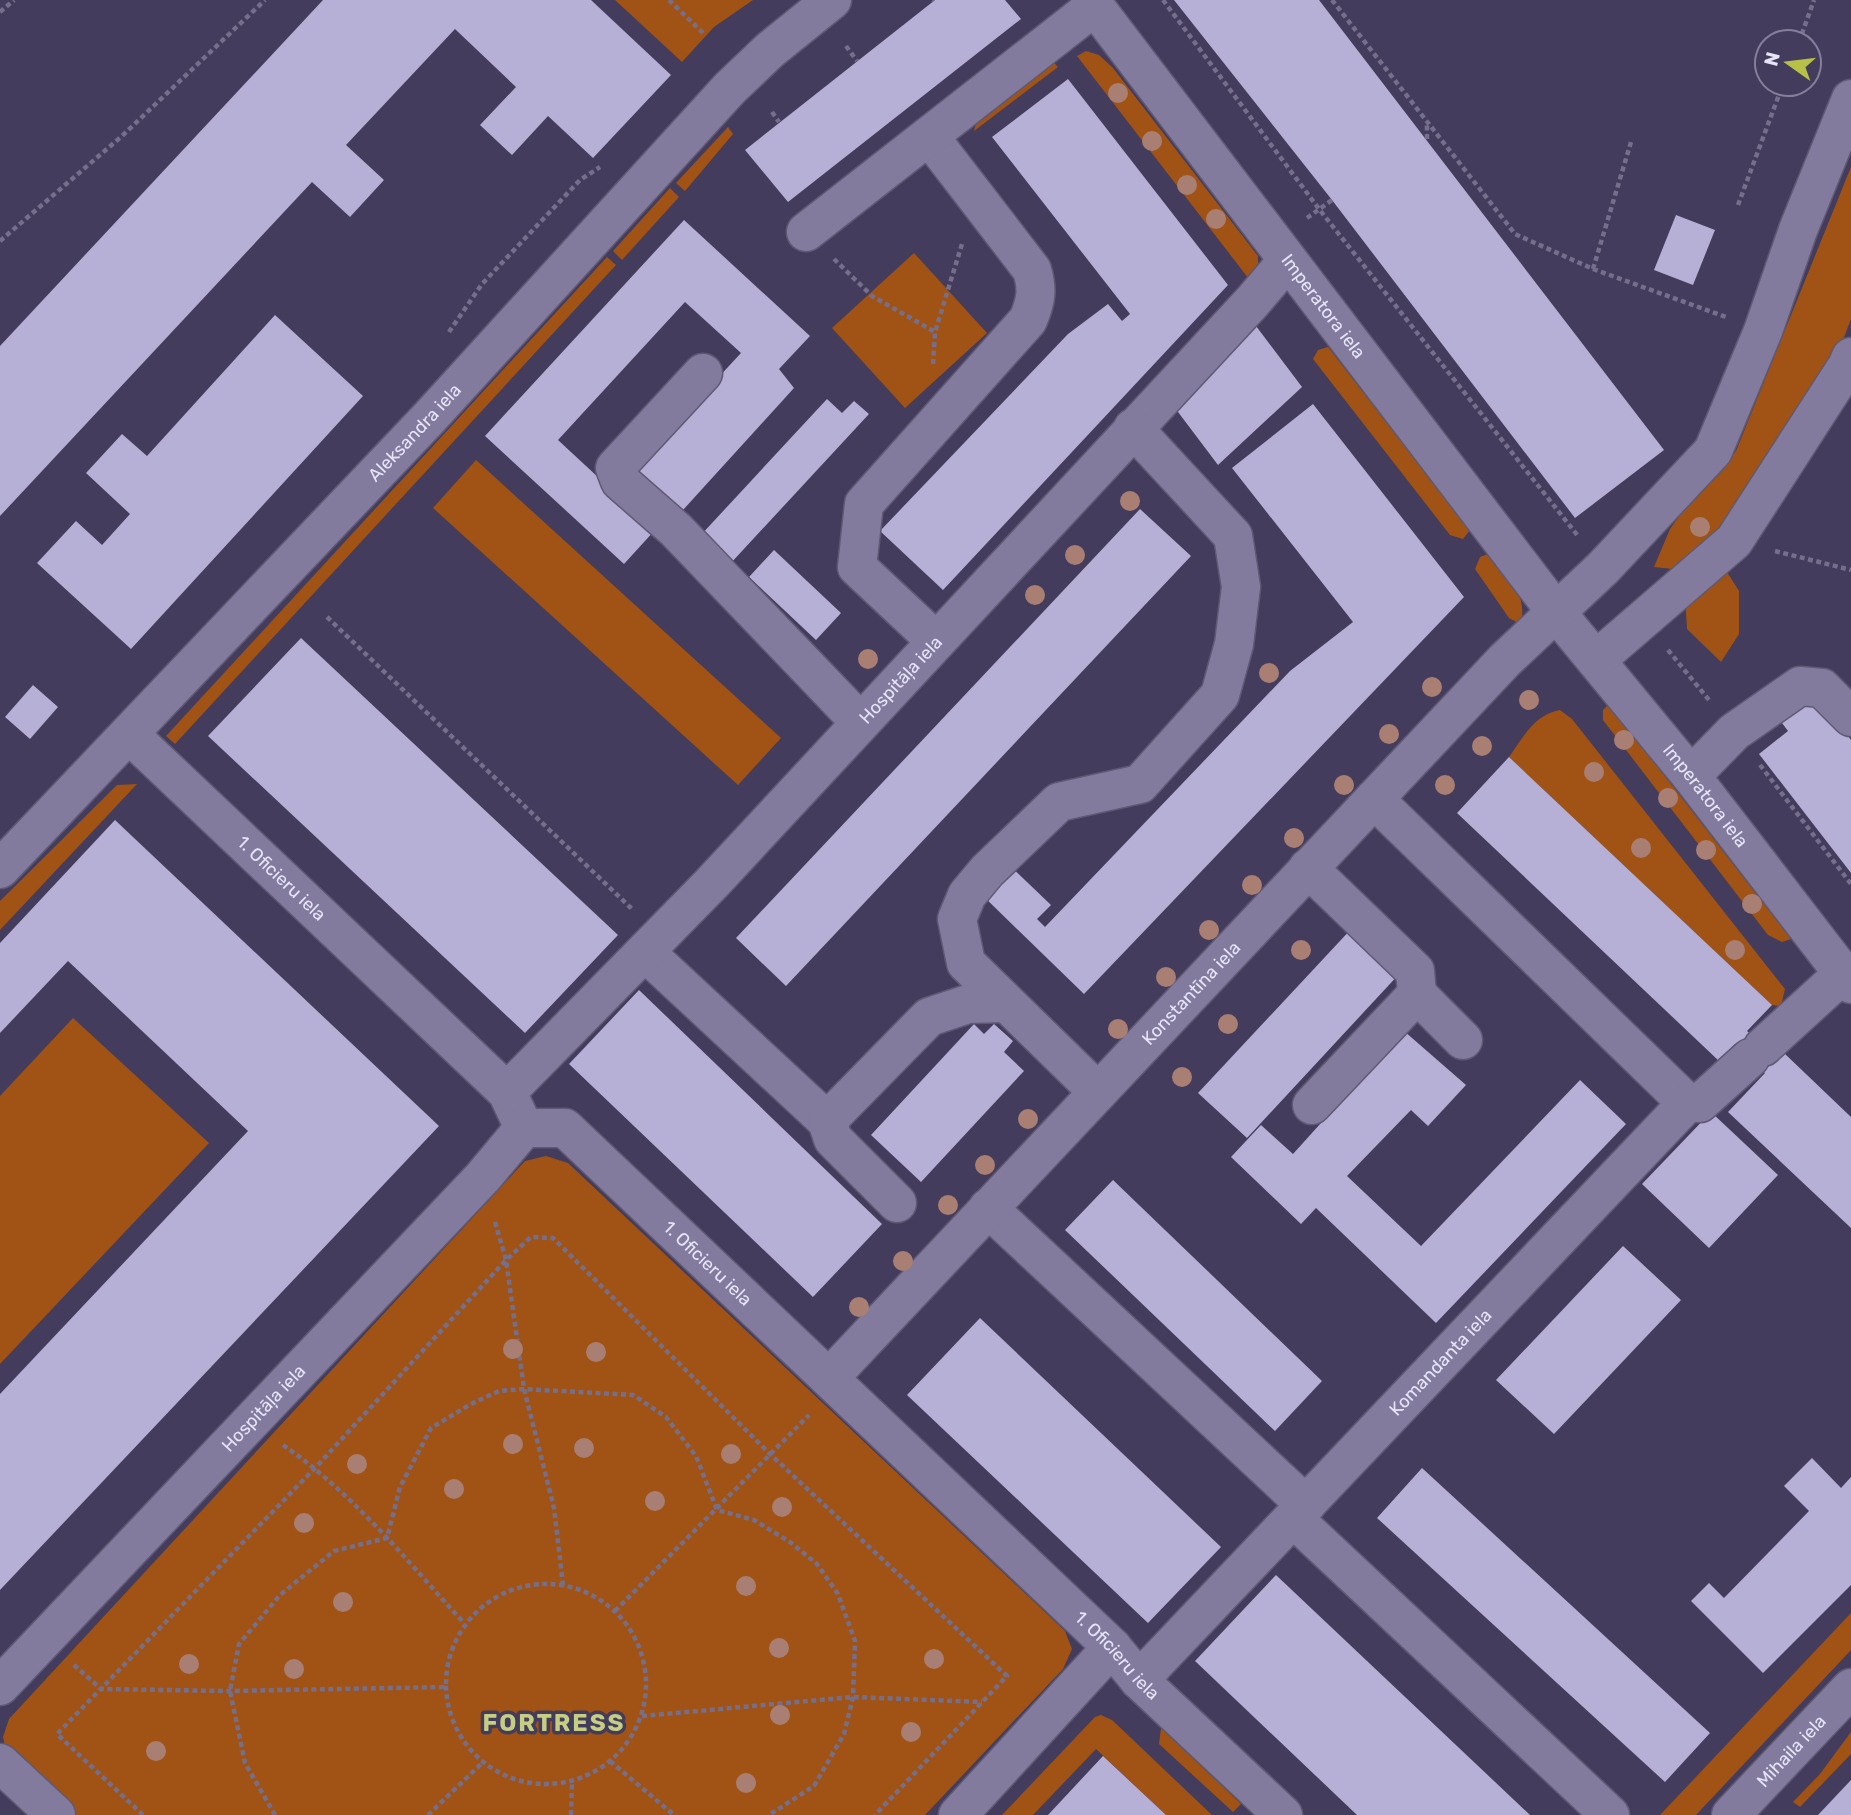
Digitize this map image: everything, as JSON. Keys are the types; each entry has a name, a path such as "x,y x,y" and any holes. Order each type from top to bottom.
{"street":[{"name":"Aleksandra iela","path":"0,869 430,417 730,88 770,50 832,0"},
{"path":"806,232 1093,3"},
{"name":"Imperatora iela","path":"1093,3 1556,612 1691,776 1847,979"},
{"path":"1556,612 1603,568 1713,452 1763,331 1798,230 1851,99"},
{"path":"929,136 1031,270 1037,284 1037,301 1028,320 864,504 857,567 936,641"},
{"name":"Hospitāļa iela","path":"507,1092 653,944 1253,302 1287,261"},
{"path":"1596,660 1734,541 1851,357"},
{"path":"703,373 615,468 620,481 676,530 860,722"},
{"path":"1098,1092 967,963 957,919 967,895 987,871 1059,802 1139,784 1220,695 1234,644 1241,587 1233,536 1133,428"},
{"name":"Konstantīna iela","path":"834,1382 988,1208 1517,648 1556,612"},
{"path":"1691,776 1734,732 1800,686 1822,688 1851,717"},
{"name":"1. Oficieru iela","path":"129,734 507,1092 524,1128 565,1128 1112,1647 1139,1680 1267,1810"},
{"path":"1374,799 1687,1103"},
{"path":"1308,868 1415,971 1417,994 1463,1040"},
{"path":"653,944 827,1121 833,1139 897,1203"},
{"name":"Komandanta iela","path":"1139,1680 1687,1103 1700,1103 1757,1052 1847,979"},
{"path":"1312,1105 1417,994"},
{"path":"827,1121 929,1017 968,1004 1006,1003"},
{"name":"Hospitāļa iela","path":"0,1686 483,1177 524,1128"},
{"path":"988,1208 1610,1815"},
{"path":"958,1815 1112,1647"},
{"name":"Mihaila iela","path":"1731,1815 1851,1688"},
{"path":"0,1763 56,1815"}],"path":[{"path":"0,12 14,0"},
{"path":"0,241 122,136 265,0"},
{"path":"669,0 703,33"},
{"path":"1163,0 1319,209 1603,568"},
{"path":"1332,0 1515,234 1593,268 1763,331"},
{"path":"1804,28 1814,0"},
{"path":"846,46 858,61"},
{"path":"1738,205 1778,98"},
{"path":"772,112 779,122"},
{"path":"1427,122 1427,139"},
{"path":"1593,268 1631,142"},
{"path":"932,370 935,332 976,197"},
{"path":"806,232 872,296 935,332"},
{"path":"1734,541 1851,570"},
{"path":"327,617 653,944"},
{"path":"1643,618 1851,884"},
{"path":"483,1177 506,1260 524,1389 554,1508 563,1585"},
{"path":"143,1815 57,1734 316,1467 506,1260 531,1237 553,1238 771,1454 1007,1676 875,1815"},
{"path":"615,1611 771,1454 834,1382"},
{"path":"387,1538 400,1487 431,1428 499,1391 524,1389 633,1395 666,1418 696,1456 717,1510"},
{"path":"249,1422 316,1467 387,1538 464,1623"},
{"path":"717,1510 754,1520 790,1542 817,1564 838,1594 855,1641 853,1698 844,1734 814,1786 769,1815"},
{"path":"275,1815 246,1763 230,1690 239,1644 280,1595 334,1550 387,1538"},
{"path":"533,1584 563,1585 592,1594 615,1611 636,1638 646,1669 645,1702 635,1734 610,1761 572,1783 536,1784 505,1776 482,1763 461,1739 450,1714 446,1687 448,1660 464,1623 503,1593 533,1584"},
{"path":"44,1641 101,1689 446,1687"},
{"path":"642,1716 853,1698 982,1702"},
{"path":"610,1761 674,1815"},
{"path":"428,1815 482,1763"},
{"path":"571,1815 572,1783"}],"shaded area":[{"path":"615,0 753,0 714,27 682,62"},
{"path":"1086,51 1099,55 1113,68 1258,256 1258,270 1252,283 1077,56"},
{"path":"1048,56 1058,67 974,131 978,116"},
{"path":"728,127 733,134 685,191 676,183"},
{"path":"1851,167 1851,319 1835,361 1749,501 1682,570 1654,567 1670,529 1696,493 1736,451"},
{"path":"670,188 679,197 622,260 613,251"},
{"path":"914,253 987,333 905,408 832,328"},
{"path":"607,257 616,265 175,744 166,736"},
{"path":"1328,347 1470,530 1463,539 1450,535 1313,359 1318,350"},
{"path":"476,460 781,738 738,785 433,508"},
{"path":"1488,554 1519,595 1522,604 1520,624 1509,618 1475,569 1480,557"},
{"path":"1722,564 1739,591 1739,634 1721,662 1687,629 1685,596"},
{"path":"1609,704 1791,939 1782,942 1768,935 1603,720 1603,710"},
{"path":"1560,710 1572,719 1785,989 1781,1006 1772,1005 1509,757 1536,722 1543,716"},
{"path":"137,784 0,930 0,901 117,785"},
{"path":"73,1018 209,1143 0,1364 0,1096"},
{"path":"546,1156 568,1163 1065,1631 1072,1649 1063,1669 925,1815 74,1815 7,1754 3,1737 9,1719 525,1161"},
{"path":"1851,1613 1851,1650 1696,1815 1660,1815"},
{"path":"1101,1715 1112,1720 1212,1815 1166,1815 1096,1749 1033,1815 1002,1815 1095,1717"},
{"path":"1161,1728 1241,1804 1233,1812 1159,1744"},
{"path":"1851,1732 1851,1754 1800,1807 1793,1802 1820,1774"}],"building":[{"path":"323,0 591,0 671,75 593,158 548,116 512,155 480,125 516,87 455,29 346,145 384,180 350,217 312,182 0,516 0,346"},
{"path":"935,0 1005,0 1021,19 788,202 745,150"},
{"path":"1174,0 1319,0 1664,450 1575,518 1332,200"},
{"path":"1068,79 1228,285 943,590 880,531 1068,334 1108,304 1122,321 1130,314 992,137"},
{"path":"1676,215 1715,230 1693,285 1654,270"},
{"path":"684,220 810,336 779,369 794,388 683,510 664,493 655,501 627,476 741,353 685,302 558,440 655,530 624,564 485,436"},
{"path":"275,315 363,396 131,649 37,563 76,521 102,545 130,514 86,473 122,434 147,456"},
{"path":"1256,326 1302,387 1218,465 1172,404"},
{"path":"827,399 842,413 854,401 869,414 730,564 700,536"},
{"path":"1313,404 1464,597 1084,994 979,892 1007,863 1051,905 1037,919 1045,927 1290,671 1353,622 1232,468"},
{"path":"1140,509 1191,556 786,986 736,938"},
{"path":"774,550 841,613 816,640 749,577"},
{"path":"301,638 618,935 525,1033 208,736"},
{"path":"33,685 58,707 30,739 5,717"},
{"path":"1807,697 1824,704 1851,740 1851,873 1759,754 1788,731 1779,719"},
{"path":"1509,757 1772,1005 1747,1031 1777,1060 1784,1053 1851,1117 1851,1228 1728,1112 1765,1073 1735,1044 1719,1061 1457,813"},
{"path":"115,820 439,1126 0,1590 0,1394 248,1131 68,961 0,1033 0,943"},
{"path":"1353,927 1401,972 1247,1138 1198,1093"},
{"path":"639,990 882,1224 813,1297 569,1064"},
{"path":"974,1024 984,1034 994,1024 1013,1041 1004,1052 1024,1071 921,1182 871,1135"},
{"path":"1404,1031 1466,1085 1428,1126 1411,1110 1347,1176 1421,1246 1580,1080 1626,1124 1436,1323 1316,1208 1301,1224 1231,1157 1261,1125 1293,1154"},
{"path":"1711,1112 1778,1175 1709,1248 1642,1184"},
{"path":"1113,1180 1322,1381 1275,1431 1065,1230"},
{"path":"1623,1246 1681,1300 1554,1434 1496,1380"},
{"path":"980,1318 1221,1547 1148,1623 907,1395"},
{"path":"1812,1458 1841,1488 1851,1477 1851,1585 1763,1673 1691,1601 1709,1583 1724,1598 1809,1511 1784,1486"},
{"path":"1422,1468 1710,1733 1665,1782 1377,1518"},
{"path":"1276,1575 1530,1815 1357,1815 1195,1661"},
{"path":"1103,1756 1166,1815 1048,1815"},
{"path":"1851,1780 1851,1815 1818,1815"}],"district":[{"name":"FORTRESS","path":"554,1723"}]}
